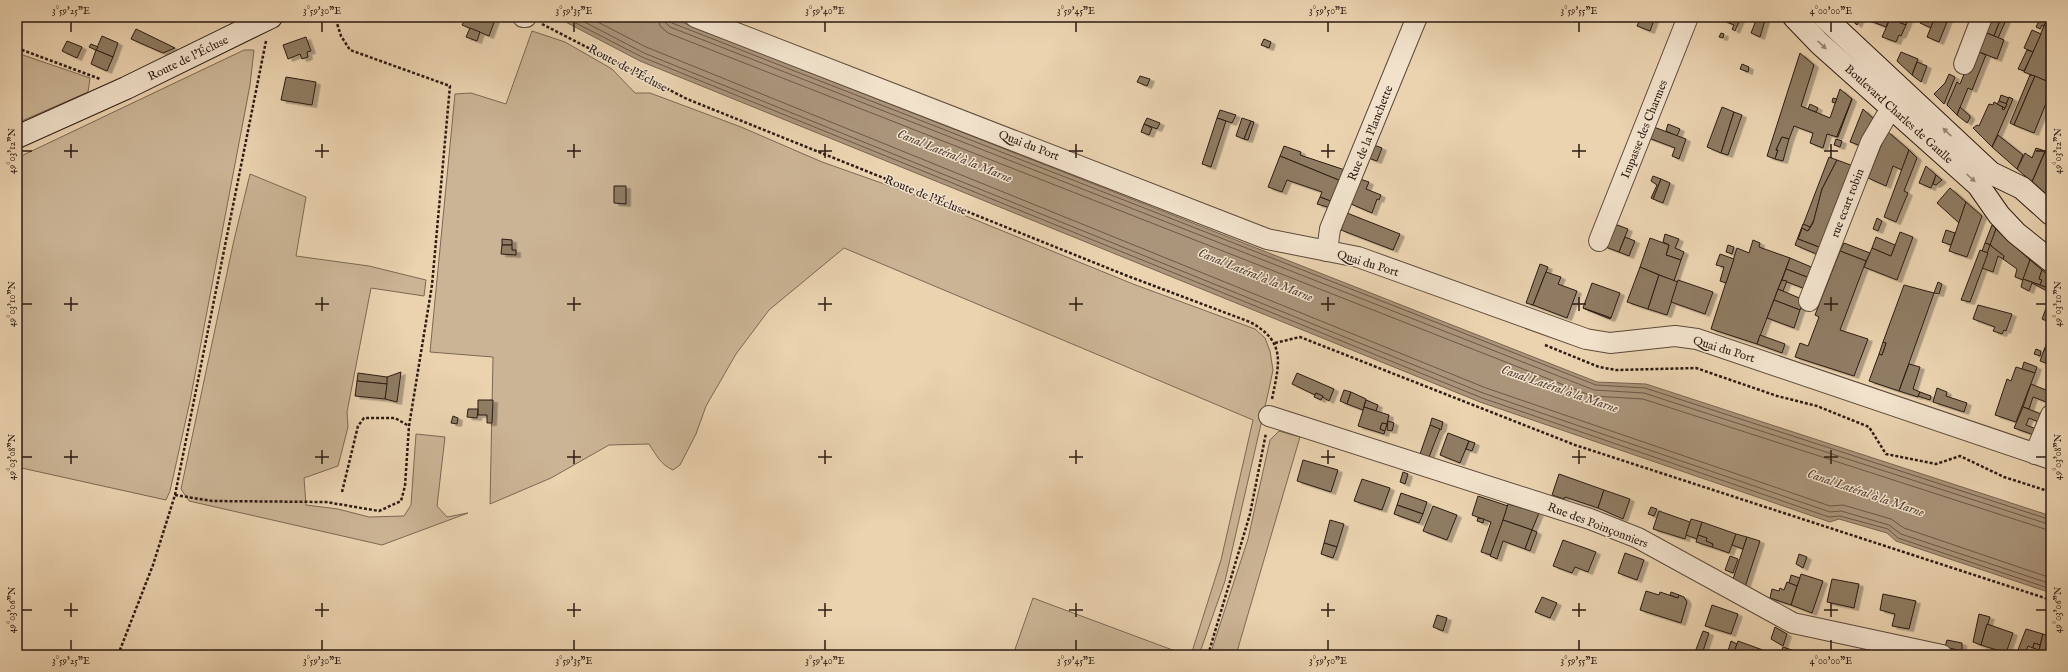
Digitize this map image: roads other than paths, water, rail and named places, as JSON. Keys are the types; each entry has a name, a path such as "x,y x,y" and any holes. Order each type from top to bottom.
{"main road":[{"name":"Route de l'Écluse","path":"17,137 126,88 271,17"},
{"name":"Boulevard Charles de Gaulle","path":"1794,17 1891,108 1978,184 1999,215 2016,233 2051,261"},
{"name":"Boulevard Charles de Gaulle","path":"1824,17 1991,173 2022,188 2051,214"},
{"path":"1999,215 2005,205 2022,188"}],"street":[{"name":"Quai du Port","path":"695,17 1267,238 1358,257 1586,339 1610,343 1675,336 1697,339 2043,457"},
{"name":"Rue de la Planchette","path":"1327,251 1330,229 1417,17"},
{"name":"Impasse des Charmes","path":"1599,241 1688,17"},
{"path":"1964,64 1982,17"},
{"name":"rue ecart robin","path":"1809,301 1870,142 1891,108"},
{"path":"2043,457 2051,414"},
{"name":"Rue des Poinçonniers","path":"1269,416 1575,514 1631,536 1793,623 1942,655"}],"water":[{"name":"Canal Latéral à la Marne","path":"556,17 669,17 1597,382 1646,384 2051,516 2051,593 1896,541 1887,533 1839,519 1830,522 1480,402 640,61"}]}
